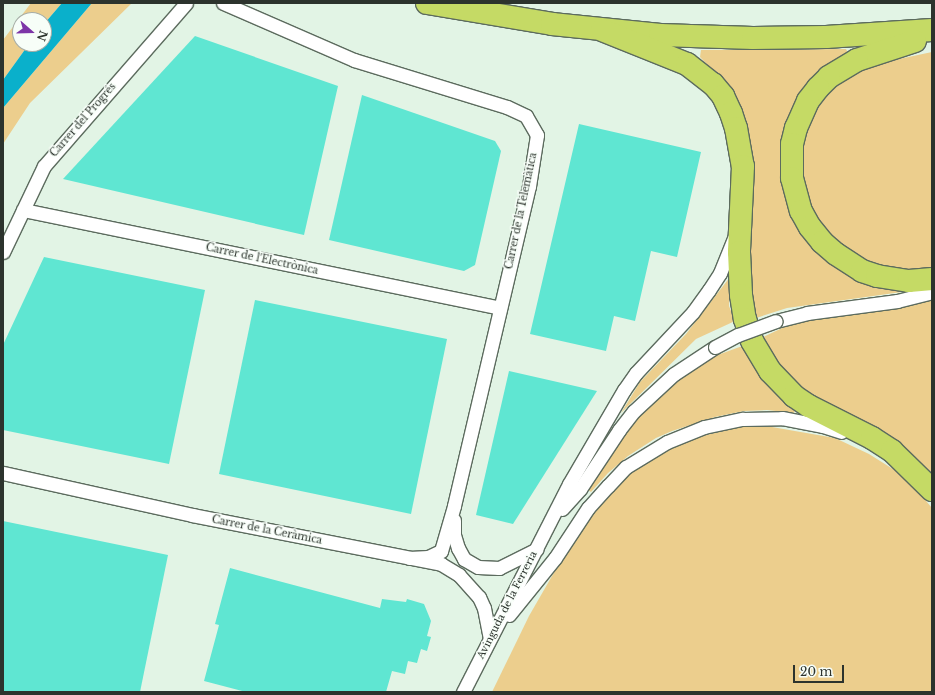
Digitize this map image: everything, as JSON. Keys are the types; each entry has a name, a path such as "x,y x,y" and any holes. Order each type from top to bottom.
{"highway":[{"path":"428,3 503,17 602,30 660,35 753,38 826,37 932,31"},
{"path":"602,30 687,64 713,84 723,96 736,128 743,166 739,252 741,295 745,319 752,341 761,358 780,383 794,396 809,406 872,438 892,451 932,490"},
{"path":"932,31 917,40 872,54 841,68 829,77 808,101 802,113 792,144 791,162 793,183 801,211 822,242 836,254 862,271 877,276 909,281 932,278"}],"street":[{"name":"Carrer del Progrés","path":"3,252 44,166 186,3"},
{"name":"Carrer de la Telemàtica","path":"223,3 354,60 507,107 526,116 537,135 529,186 454,506"},
{"path":"553,519 569,484 636,373 693,312 710,290 729,254 742,208"},
{"name":"Carrer de l'Electrònica","path":"23,210 500,308"},
{"path":"553,519 580,489 619,430 634,411 674,374 715,347 738,335 776,321 807,313 897,301 932,292"},
{"path":"490,638 555,558 588,508 617,476 626,467 647,453 686,433 724,422 743,419 782,418 823,426 851,436 883,450 911,468"},
{"name":"Carrer de la Ceràmica","path":"3,473 192,515 441,564 459,575 471,586 478,596 484,608 490,638"},
{"path":"454,506 454,535 458,548 464,559 478,567 499,568 537,549"},
{"path":"409,558 428,558 441,551 454,506"},
{"name":"Avinguda de la Ferreria","path":"463,692 553,519"}],"shaded area":[{"path":"31,3 62,3 52,15 52,12 24,12"},
{"path":"92,3 132,3 30,103 3,144 3,108"},
{"path":"12,28 12,52 23,52 3,80 3,40"},
{"path":"846,49 848,53 803,97 797,218 909,291 787,308 753,319 749,300 749,229 753,175 728,87 700,57 701,50"},
{"path":"932,52 932,271 912,273 864,262 843,249 823,229 812,209 803,186 799,154 810,118 825,94 843,80 860,69"},
{"path":"730,277 729,306 735,321 696,339 621,413 640,382 686,334"},
{"path":"932,298 932,473 900,444 838,412 791,384 759,339 793,323 829,316 877,311 914,305"},
{"path":"745,345 796,408 794,413 767,410 744,411 715,417 672,431 656,438 628,456 608,473 591,492 587,489 610,453 650,403 676,381 701,363"},
{"path":"740,427 772,427 835,438 869,454 896,471 932,508 932,692 492,692 529,616 571,543 608,495 628,474 681,443"}],"water":[{"path":"62,3 92,3 52,50 52,15"},
{"path":"23,52 50,52 3,108 3,80"}],"building":[{"path":"195,36 338,86 304,235 63,179"},
{"path":"362,95 495,141 501,151 475,265 464,271 329,240"},
{"path":"579,124 701,152 677,257 651,251 635,321 614,316 606,351 530,334"},
{"path":"44,257 205,290 169,464 3,430 3,345"},
{"path":"255,300 447,339 411,514 219,474"},
{"path":"509,371 597,391 513,524 476,515"},
{"path":"3,521 168,555 140,692 3,692"},
{"path":"230,568 380,608 382,599 406,602 407,599 424,604 431,621 427,636 431,637 427,651 421,649 417,663 408,661 405,674 392,671 386,692 246,692 204,681 219,625 215,624"}]}
